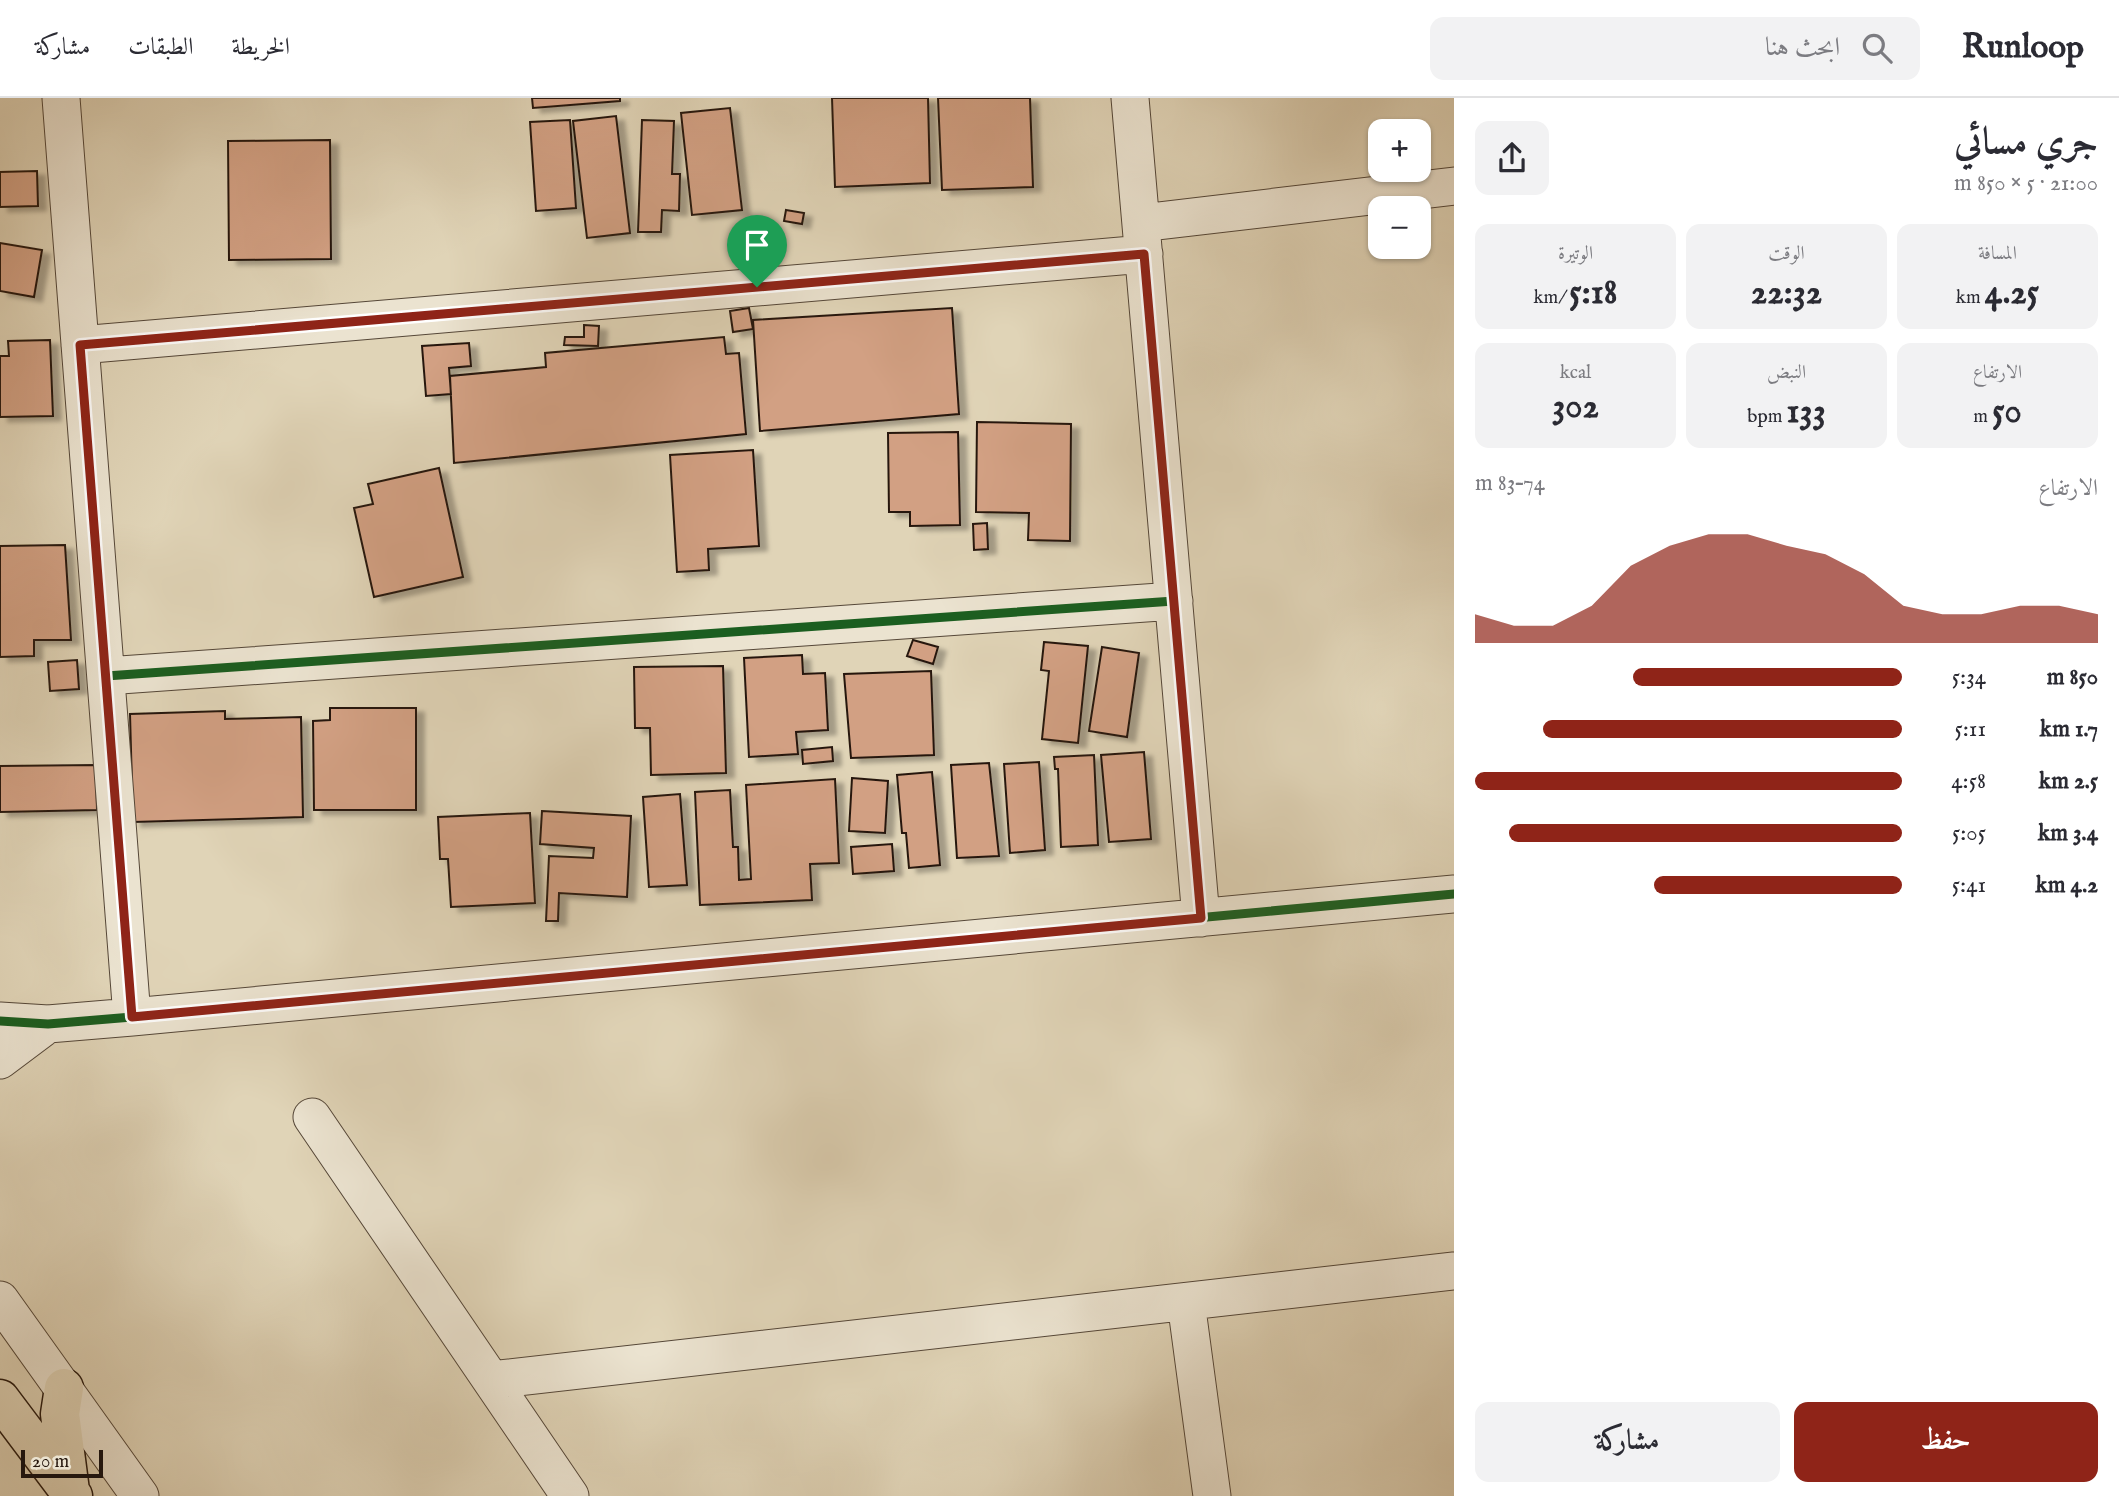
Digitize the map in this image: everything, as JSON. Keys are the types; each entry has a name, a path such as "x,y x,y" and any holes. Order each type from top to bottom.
{"main road":[{"path":"64,1388 60,1414 71,1494"},
{"path":"0,1399 71,1494"}],"street":[{"path":"61,98 132,1017"},
{"path":"1130,98 1201,918"},
{"path":"80,345 1143,239 1454,186"},
{"path":"106,676 1174,601"},
{"path":"0,1021 48,1024 132,1017 1454,894"},
{"path":"0,1060 48,1024"},
{"path":"312,1117 570,1496"},
{"path":"491,1380 1454,1271"},
{"path":"0,1300 140,1496"},
{"path":"1186,1302 1212,1496"}],"building":[{"path":"532,98 620,98 620,101 533,108"},
{"path":"832,98 928,98 930,183 835,187"},
{"path":"938,98 1030,98 1033,187 942,190"},
{"path":"730,108 742,210 692,215 681,113"},
{"path":"616,116 630,233 587,238 573,121"},
{"path":"570,120 576,208 536,211 530,122"},
{"path":"642,120 674,121 672,174 680,174 679,211 662,210 661,232 638,232"},
{"path":"330,140 331,259 229,260 228,141"},
{"path":"37,171 38,206 0,207 0,172"},
{"path":"786,210 804,213 802,224 784,221"},
{"path":"0,243 42,250 34,297 0,291"},
{"path":"749,308 753,329 733,332 730,311"},
{"path":"952,308 959,414 760,431 753,320"},
{"path":"584,325 599,326 598,346 564,345 565,337 584,337"},
{"path":"724,337 726,354 739,353 746,434 454,463 450,376 546,367 545,353"},
{"path":"50,340 53,416 0,417 0,356 9,356 8,341"},
{"path":"469,343 471,366 449,368 451,394 426,396 422,346"},
{"path":"977,422 1071,424 1070,541 1028,540 1029,513 976,512"},
{"path":"958,432 960,525 910,526 910,512 889,512 888,433"},
{"path":"753,450 759,546 708,549 709,570 677,572 670,455"},
{"path":"439,468 463,577 374,597 354,508 373,504 368,484"},
{"path":"987,523 988,549 974,550 973,524"},
{"path":"65,545 71,640 34,640 34,656 0,657 0,546"},
{"path":"913,640 938,647 933,664 907,656"},
{"path":"1044,642 1088,646 1078,743 1042,739 1049,671 1041,670"},
{"path":"1102,647 1139,653 1127,737 1089,731"},
{"path":"802,655 803,674 825,673 828,730 796,732 798,754 749,757 744,658"},
{"path":"77,660 79,689 50,691 48,662"},
{"path":"723,666 726,773 651,775 650,728 635,728 634,667"},
{"path":"931,671 934,755 851,758 844,674"},
{"path":"330,708 416,708 416,810 314,810 313,721 330,720"},
{"path":"225,711 225,719 301,717 303,817 133,822 130,714"},
{"path":"832,747 833,761 803,764 802,750"},
{"path":"1144,752 1151,839 1109,842 1101,755"},
{"path":"1094,755 1098,845 1061,847 1058,769 1055,769 1054,757"},
{"path":"1039,762 1045,850 1010,853 1004,764"},
{"path":"989,763 999,856 957,858 951,765"},
{"path":"96,765 97,810 0,812 0,766"},
{"path":"932,772 940,865 909,868 906,833 902,833 897,775"},
{"path":"852,778 888,781 885,833 849,831"},
{"path":"835,779 839,863 810,864 812,900 700,905 695,792 730,790 733,847 738,847 739,880 751,879 746,785"},
{"path":"680,794 687,885 649,887 643,797"},
{"path":"542,811 631,816 627,897 559,893 558,921 546,921 549,856 593,858 594,848 540,844"},
{"path":"530,813 535,903 451,907 448,859 440,859 438,817"},
{"path":"892,844 894,871 853,874 851,847"}],"cycle path":[{"path":"106,676 1174,601"},
{"path":"0,1021 48,1024 132,1017 1454,894"}],"route":[{"path":"1144,254 1201,918 132,1017 80,345 757,287 1144,254"}]}
